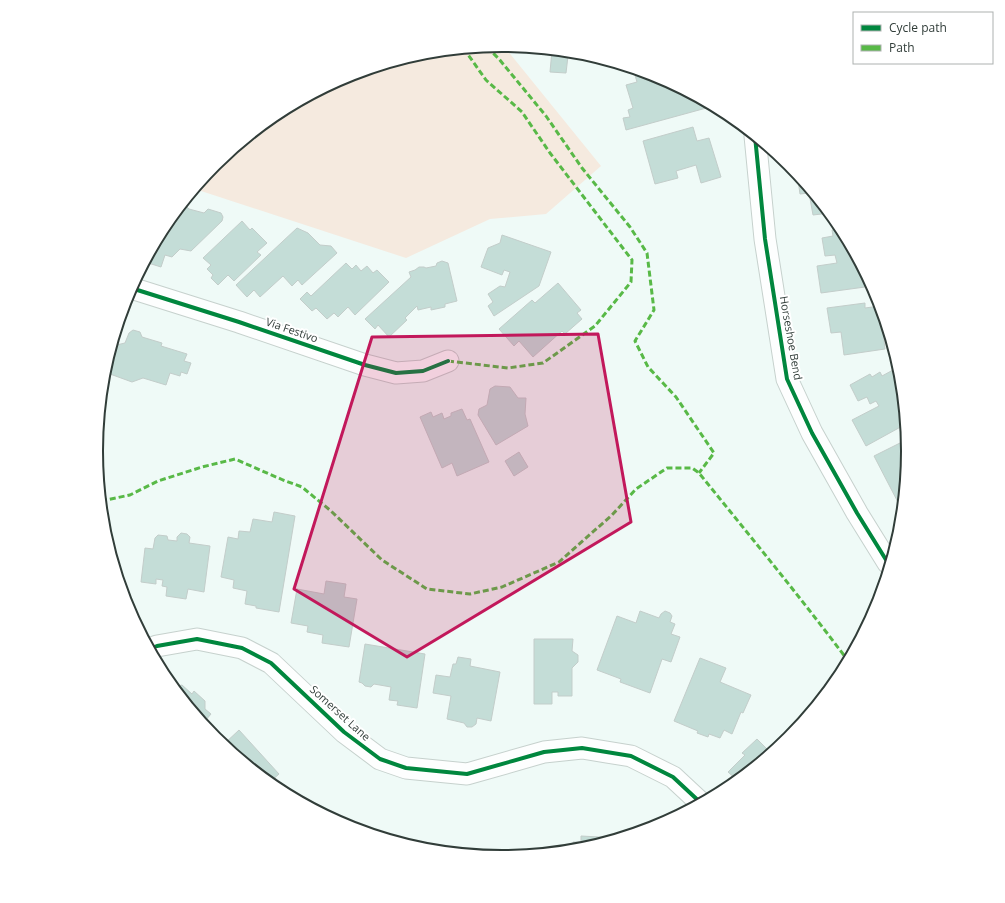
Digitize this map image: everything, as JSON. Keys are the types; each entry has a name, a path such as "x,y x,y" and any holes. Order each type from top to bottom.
{"street":[{"name":"Horseshoe Bend","path":"757,144 765,239 787,379 816,440 857,513 887,560"},
{"name":"Via Festivo","path":"137,290 239,322 365,365 396,373 423,371 448,361"},
{"name":"Somerset Lane","path":"155,647 197,639 242,648 271,663 344,732 380,759 406,768 467,774 544,752 582,748 631,756 673,777 697,800"}],"highlighted area":[{"path":"598,334 631,522 407,657 294,589 372,337"}],"shaded area":[{"path":"509,52 601,166 546,214 490,219 406,258 200,191 239,151 281,119 326,93 350,82 399,66 450,55"}],"building":[{"path":"552,55 568,58 566,73 550,72"},
{"path":"635,75 679,93 706,108 626,130 623,118 630,117 628,110 633,108 626,85 637,82"},
{"path":"693,127 697,141 709,138 721,177 701,183 696,165 676,171 678,178 655,184 643,141"},
{"path":"798,183 807,193 800,194"},
{"path":"810,196 823,214 813,215"},
{"path":"187,207 189,209 204,213 208,209 221,213 223,217 222,221 191,251 180,249 172,257 165,255 161,267 150,264 170,230"},
{"path":"242,221 250,230 252,228 267,243 257,252 261,255 234,281 228,275 218,285 211,278 213,275 207,269 211,265 203,258"},
{"path":"297,228 308,233 320,245 331,246 337,253 302,285 298,280 292,286 283,276 260,297 254,290 247,297 236,285"},
{"path":"835,229 848,252 861,275 865,287 821,293 817,266 837,263 835,255 825,256 822,238 833,236 832,230"},
{"path":"502,235 551,252 539,286 494,316 488,306 493,302 488,294 500,286 505,287 510,272 504,270 502,275 481,267 488,248 500,243"},
{"path":"442,261 448,263 457,301 445,304 445,307 431,310 431,307 418,310 417,306 405,318 407,320 389,337 378,325 375,329 365,319 411,277 409,272 419,267 426,268 436,266 437,263"},
{"path":"346,263 352,269 356,265 361,271 367,266 373,273 377,270 389,282 355,315 348,307 338,317 334,313 327,319 316,308 312,311 300,299 307,292 311,296"},
{"path":"558,283 581,310 577,313 582,319 565,334 562,331 533,357 519,341 514,346 499,329 532,300 535,303"},
{"path":"865,303 865,308 875,307 883,329 885,349 844,355 841,332 831,333 827,308"},
{"path":"133,330 140,332 142,337 162,343 161,346 187,354 184,361 191,363 187,374 181,372 180,376 170,373 166,385 143,378 132,382 111,374 118,345 125,343 129,333"},
{"path":"893,370 899,399 901,427 866,446 852,420 879,406 876,401 870,404 867,397 858,401 850,385 870,374 872,377 880,372 882,376"},
{"path":"495,386 510,387 518,398 526,398 525,414 528,426 496,445 478,415 479,409 487,405 490,389"},
{"path":"462,409 467,420 470,419 489,462 457,476 452,463 442,468 420,417 431,412 433,417 442,413 444,419 451,416 451,413"},
{"path":"902,442 899,504 874,456"},
{"path":"519,452 528,467 514,476 505,461"},
{"path":"274,512 295,516 279,612 256,608 256,606 245,604 247,591 233,588 234,580 221,577 228,537 238,539 239,531 250,532 253,519 272,522"},
{"path":"181,533 187,534 190,537 189,543 210,546 204,592 188,589 186,599 166,596 167,587 162,586 163,580 156,579 156,584 141,582 145,548 153,549 155,538 158,535 167,536 168,540 177,541 177,537"},
{"path":"326,581 346,584 344,597 357,599 349,647 322,643 323,635 307,632 308,626 291,623 297,589 324,594"},
{"path":"640,611 659,618 665,611 670,613 672,616 670,622 675,624 671,634 680,637 671,662 662,659 650,693 620,682 621,679 597,670 617,616 636,623"},
{"path":"534,639 573,639 572,651 578,655 578,662 572,668 572,696 558,696 558,692 552,692 552,704 534,704"},
{"path":"365,644 425,654 417,708 397,705 398,701 389,700 391,687 374,684 371,687 365,686 359,682"},
{"path":"458,657 471,659 470,666 500,672 491,721 477,718 476,724 472,727 467,727 464,723 447,719 451,696 433,693 436,675 450,677 453,664 456,664"},
{"path":"700,658 726,668 720,682 751,695 743,713 741,712 732,734 724,730 720,738 709,734 708,737 697,733 698,731 674,721"},
{"path":"182,685 192,694 194,691 205,701 205,709 211,714 206,720 186,695 179,686"},
{"path":"239,730 279,774 274,779 239,752 227,741"},
{"path":"757,739 768,750 734,777 728,772 745,755 742,753"},
{"path":"581,836 605,837 573,844 573,842 581,842"}],"marked path":[{"path":"492,52 546,116 582,168 630,227 647,253 654,310 635,341 648,367 676,397 714,453 699,473"},
{"path":"448,361 508,368 543,363 595,326 631,282 632,260 550,153 522,112 486,80 467,54"},
{"path":"106,500 130,495 158,481 202,467 235,459 302,487 331,511 382,560 427,589 470,594 502,587 559,562 612,515 636,489 667,468 692,468 699,473 845,657"}],"cycle path":[{"path":"756,143 765,239 787,379 812,433 857,513 886,561"},
{"path":"137,290 239,322 365,365 396,373 423,371 448,361"},
{"path":"155,647 197,639 242,648 271,663 344,732 380,759 406,768 467,774 544,752 582,748 631,756 673,777 697,800"}]}
